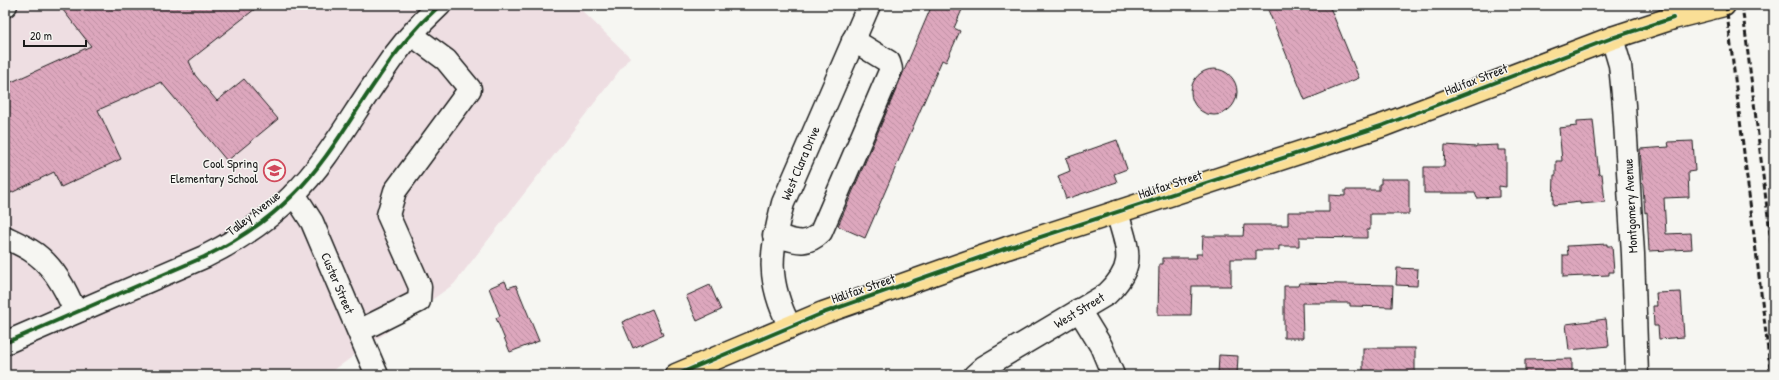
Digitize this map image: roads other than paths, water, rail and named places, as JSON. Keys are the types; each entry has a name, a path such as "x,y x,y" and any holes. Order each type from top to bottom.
{"main road":[{"name":"Halifax Street","path":"676,375 790,327 1008,248 1384,125 1612,38 1673,18 1724,5"}],"street":[{"name":"Talley Avenue","path":"5,343 204,257 231,244 262,223 306,181 346,127 379,76 412,35 440,5"},
{"name":"West Clara Drive","path":"790,327 780,306 774,284 772,260 774,235 783,203 869,5"},
{"path":"359,331 419,301 420,287 388,215 395,191 470,89 446,60 412,35"},
{"name":"Montgomery Avenue","path":"1612,38 1620,64 1624,105 1633,254 1637,375"},
{"path":"774,235 804,242 814,239 821,232 891,69 888,62 853,40"},
{"name":"Custer Street","path":"294,194 312,222 377,375"},
{"name":"West Street","path":"975,375 984,367 1107,294 1118,284 1126,270 1129,254 1117,212"},
{"path":"5,237 31,250 42,259 59,279 70,297 75,312"},
{"path":"1080,310 1101,346 1113,375"}],"railway":[{"path":"1726,5 1771,375"},
{"path":"1742,5 1774,265"}],"place":[{"name":"Cool Spring Elementary School","path":"274,170"}]}
